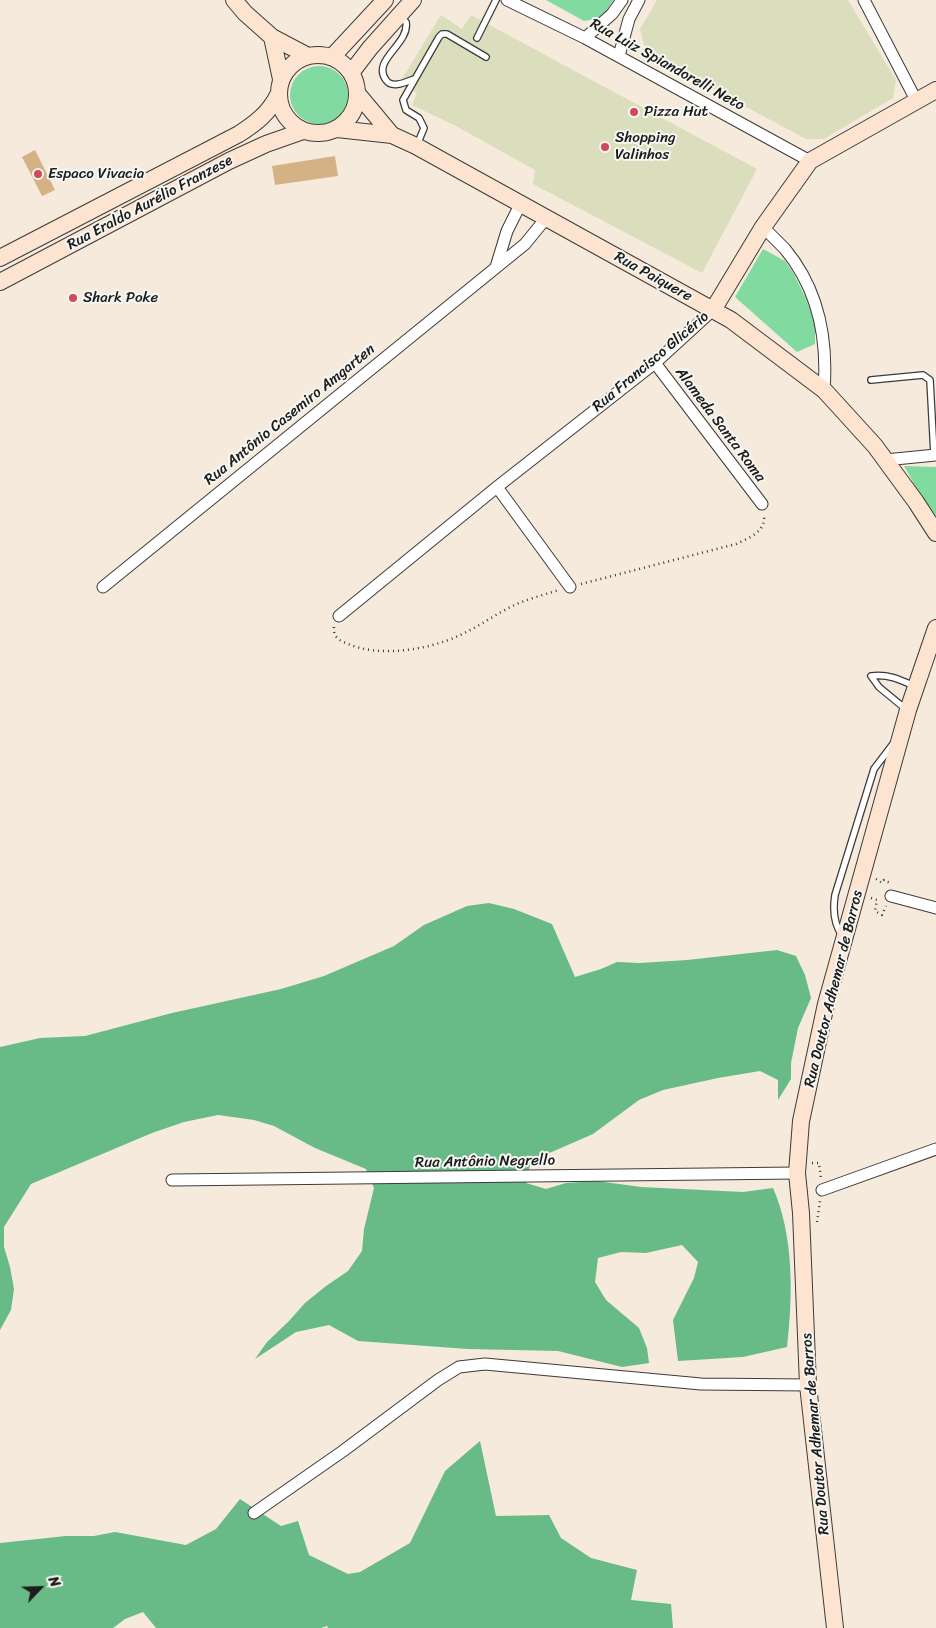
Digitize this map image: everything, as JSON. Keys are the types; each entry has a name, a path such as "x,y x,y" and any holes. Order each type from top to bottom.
{"street":[{"path":"234,0 245,13 272,37 308,56"},
{"path":"332,57 385,0"},
{"path":"351,73 413,0"},
{"name":"Rua Luiz Spiandorelli Neto","path":"507,0 619,56 810,161"},
{"path":"585,38 612,14 622,0"},
{"path":"619,56 630,19 639,0"},
{"path":"864,0 916,100"},
{"path":"272,37 281,110 290,123 303,131 315,134 326,133 337,129 346,122 356,104 357,93 351,73 332,57 308,56 292,64 279,87"},
{"name":"Rua Eraldo Aurélio Franzese","path":"0,258 239,134 253,125 273,105 279,87"},
{"name":"Rua Francisco Glicério","path":"338,616 497,487 655,363 713,310 764,227 810,161 936,90"},
{"name":"Rua Paiquere","path":"357,93 392,135"},
{"name":"Rua Paiquere","path":"337,129 392,135 416,146 731,320 824,390 867,436 916,502 936,533"},
{"name":"Rua Eraldo Aurélio Franzese","path":"0,282 229,161 266,144 303,131"},
{"path":"496,266 507,231 521,203"},
{"name":"Rua Antônio Casemiro Amgarten","path":"103,587 525,244 547,217"},
{"path":"764,227 785,250 799,270 815,300 826,353 824,390"},
{"name":"Alameda Santa Roma","path":"655,363 762,504"},
{"path":"885,460 935,455"},
{"path":"497,487 570,587"},
{"name":"Rua Doutor Adhemar de Barros","path":"835,1628 808,1385 798,1169 801,1121 826,1004 908,710 936,628"},
{"path":"891,896 936,908"},
{"path":"822,1190 936,1149"},
{"name":"Rua Antônio Negrello","path":"172,1180 798,1169"},
{"path":"254,1513 343,1451 438,1380 459,1367 485,1364 701,1384 808,1385"}],"lane":[{"path":"477,38 496,0"},
{"path":"398,16 406,22 406,27 402,40 384,62 382,74 392,85 414,79"},
{"path":"416,146 424,128 419,118 406,110 403,103 414,79 439,37 442,34 447,34 486,57"},
{"path":"871,380 923,375 930,380 935,455"},
{"path":"908,710 879,687 871,676 882,674 892,676 916,687"},
{"path":"844,939 835,918 833,906 835,895 874,769 902,735"}],"path":[{"path":"338,616 333,629 334,634 338,640 356,648 383,651 409,649 444,642 459,636 519,603 570,587 736,544 755,535 762,528 765,519 762,504"},
{"path":"857,898 877,900 875,911 882,915 891,896 892,884 884,880 882,883 864,871"},
{"path":"798,1169 811,1168 812,1162 819,1163 822,1190"}],"shaded area":[{"path":"657,0 848,0 896,80 893,98 824,139 806,139 646,52 640,29"},
{"name":"Shopping Valinhos","path":"441,15 462,29 471,15 757,169 702,273 533,184 535,170 456,126 412,105 417,93 400,82"}],"green space":[{"path":"546,0 613,0 602,18 584,21"},
{"path":"319,66 330,68 343,79 348,95 346,106 335,119 319,124 308,122 295,111 290,95 292,84 303,71"},
{"path":"763,249 785,261 794,274 807,301 815,325 815,344 797,352 735,297"},
{"path":"904,466 936,467 936,516 929,510"},
{"path":"489,903 514,909 552,924 575,977 617,962 640,963 687,960 777,950 796,956 805,975 811,998 798,1028 791,1063 791,1079 778,1100 778,1080 760,1071 663,1090 639,1100 593,1134 531,1161 526,1183 546,1189 566,1183 597,1181 641,1187 743,1192 773,1188 785,1226 790,1266 791,1286 787,1347 743,1357 678,1361 673,1320 694,1278 698,1262 682,1245 646,1253 621,1252 598,1258 595,1282 606,1300 639,1328 647,1348 649,1363 622,1367 558,1351 468,1349 358,1341 329,1325 296,1332 255,1359 267,1342 305,1303 348,1271 362,1251 364,1229 374,1188 366,1169 315,1148 274,1126 254,1120 218,1115 184,1122 152,1133 31,1184 4,1227 4,1247 14,1289 11,1310 0,1330 0,1047 40,1038 85,1036 172,1013 281,989 324,976 394,946 424,925 467,906"},
{"path":"480,1441 496,1516 549,1515 561,1538 591,1558 637,1570 631,1600 671,1604 673,1628 328,1628 327,1626 321,1628 156,1628 143,1612 125,1619 113,1628 0,1628 0,1543 66,1536 94,1536 115,1532 186,1545 216,1529 240,1499 281,1526 298,1521 309,1555 348,1574 360,1572 410,1543 445,1471"}],"building":[{"name":"Espaco Vivacia","path":"35,150 55,190 42,196 22,157"},
{"path":"335,156 338,176 275,185 272,166"}],"place":[{"name":"Pizza Hut","path":"634,112"},
{"name":"Shopping Valinhos","path":"605,147"},
{"name":"Espaco Vivacia","path":"38,174"},
{"name":"Shark Poke","path":"73,298"}]}
